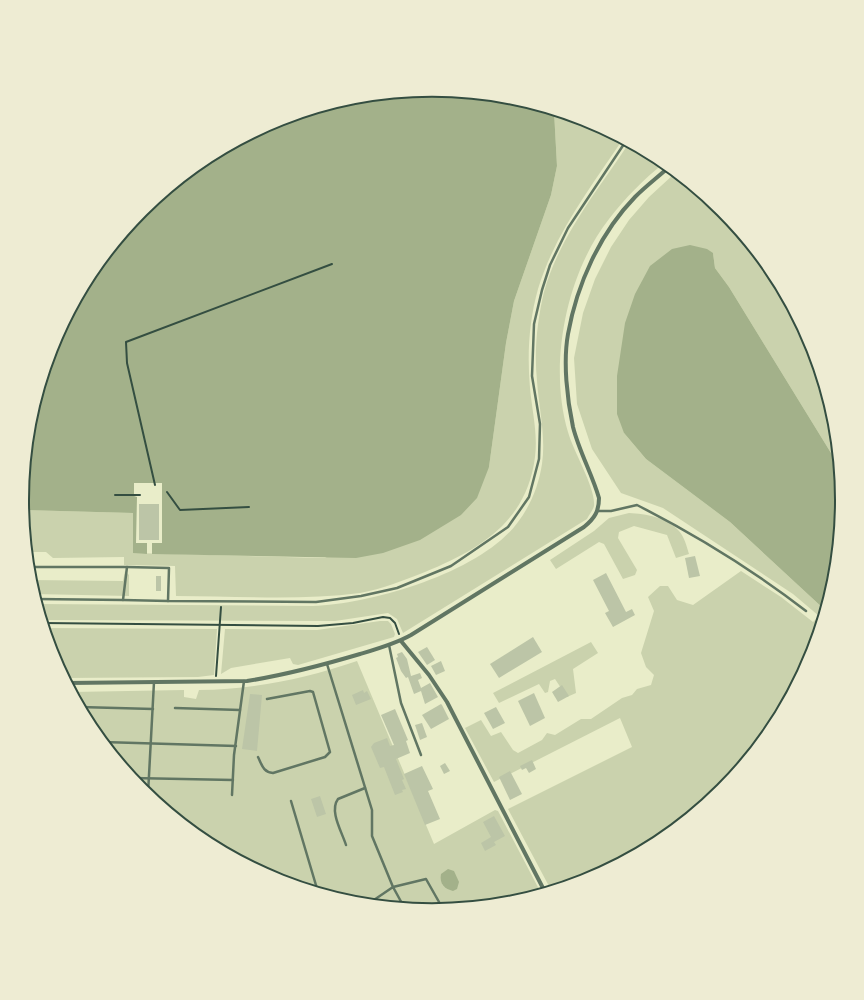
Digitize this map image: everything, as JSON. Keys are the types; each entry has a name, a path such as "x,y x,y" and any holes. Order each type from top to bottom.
{"street":[{"path":"74,683 215,683 269,678 327,664 389,645 401,641 594,519 598,511 599,498 573,428 566,381 568,334 580,287 597,249 616,221 635,198 665,171"},
{"path":"401,641 429,675 446,702 543,887"}],"lane":[{"path":"42,598 316,602 360,596 397,588 451,566 508,527 528,497 539,459 540,424 532,376 534,324 542,290 550,265 568,228 623,146"},
{"path":"598,511 611,511 637,505 684,529 709,546 764,578 806,610"},
{"path":"35,567 169,568 168,601"},
{"path":"123,600 127,567"},
{"path":"389,645 401,703 421,756"},
{"path":"327,664 372,810 372,836 393,887 401,902"},
{"path":"232,795 244,681"},
{"path":"148,786 154,682"},
{"path":"258,756 263,768 267,772 273,773 325,757 330,752 313,692 310,691 267,699"},
{"path":"87,707 153,709"},
{"path":"175,708 240,710"},
{"path":"110,742 236,746"},
{"path":"140,778 233,780"},
{"path":"346,844 334,810 335,802 338,799 365,788"},
{"path":"291,801 316,886"},
{"path":"375,899 393,887 426,879 439,903"}],"path":[{"path":"155,485 127,363 126,342 332,264"},
{"path":"167,492 180,510 249,507"},
{"path":"116,495 140,495"},
{"path":"215,683 222,601"},
{"path":"48,623 318,626 383,617 390,618 395,623 401,641"}],"shaded area":[{"path":"406,98 458,98 485,100 554,116 557,166 551,195 514,301 506,343 489,467 477,498 461,515 420,540 383,553 356,558 152,554 152,543 162,543 162,483 134,483 134,496 137,497 136,543 147,543 147,554 133,553 133,513 29,510 32,447 50,370 83,298 112,255 129,234 166,197 208,165 254,139 302,118 353,105 379,100"},
{"path":"554,116 586,128 620,144 575,211 545,268 535,301 529,351 530,388 536,439 535,457 530,479 522,499 511,515 498,530 482,542 465,553 425,572 377,589 360,593 314,597 268,598 176,596 175,566 124,565 124,557 53,558 46,552 32,552 29,510 133,513 134,553 325,558 489,467 506,343 514,301 551,195 557,166"},
{"path":"626,147 659,167 628,196 609,219 594,241 582,266 572,293 565,321 561,350 560,378 562,406 568,432 594,498 594,506 587,519 403,633 397,619 388,613 335,621 47,620 43,604 313,606 338,604 395,592 424,582 453,570 479,556 501,540 518,522 527,509 537,487 542,464 543,433 536,370 536,348 538,325 544,292 559,252 580,214"},
{"path":"672,176 698,197 717,215 735,234 767,276 781,298 793,322 814,370 827,421 833,456 729,287 715,268 713,253 624,433 646,459 730,522 821,606 818,615 793,594 663,508 621,493 592,449 577,404 574,358 583,313 595,279 611,247 629,220 649,197"},
{"path":"690,245 707,249 713,253 715,268 729,287 833,456 835,500 832,553 821,606 730,522 646,459 624,433 617,414 617,376 625,323 635,294 650,266 672,249"},
{"path":"629,513 649,515 669,522 681,533 689,554 676,558 667,535 634,526 619,532 618,538 637,570 635,575 623,579 604,544 599,542 556,569 550,560 594,531 609,518"},
{"path":"125,571 129,575 129,596 41,594 37,580 123,581"},
{"path":"741,571 781,597 813,622 817,618 804,654 781,702 752,745 717,785 677,820 633,849 586,872 549,886 508,809 632,747 620,718 494,782 465,728 481,720 491,736 501,732 513,750 518,753 542,740 547,733 555,735 581,719 591,719 622,698 632,695 637,689 651,685 654,675 646,667 641,653 654,611 648,597 660,586 668,586 677,600 693,605"},
{"path":"388,621 391,624 395,634 394,637 298,665 293,664 290,658 231,668 221,674 225,629 317,630"},
{"path":"49,628 217,629 214,675 198,677 71,678"},
{"path":"591,642 598,653 573,669 576,693 567,697 555,679 550,681 548,692 545,693 539,684 499,703 493,693"},
{"path":"357,661 434,844 495,810 498,811 539,888 520,893 525,890 519,893 485,900 432,903 406,902 379,900 353,895 302,882 278,872 230,849 187,820 166,803 129,766 112,745 97,724 78,692 184,690 184,697 196,699 199,690 240,688 279,682"},
{"path":"448,869 454,871 459,882 457,889 453,891 443,886 441,881 441,874"}],"building":[{"path":"139,504 159,504 159,540 139,540"},
{"path":"695,556 700,576 689,578 685,558"},
{"path":"606,573 626,612 632,609 635,615 613,627 605,613 609,611 593,580"},
{"path":"156,576 161,576 161,591 156,591"},
{"path":"533,637 542,652 499,678 490,664"},
{"path":"427,647 435,660 427,665 418,652"},
{"path":"402,652 407,659 411,676 420,673 422,678 418,680 421,688 430,683 438,697 425,704 421,691 414,694 408,677 406,678 401,671 396,658 398,657 397,654"},
{"path":"441,661 445,671 436,675 431,666"},
{"path":"562,685 569,696 558,702 552,692"},
{"path":"363,690 364,693 367,691 371,699 356,705 352,695"},
{"path":"534,693 545,718 530,726 518,701"},
{"path":"250,694 262,695 257,751 242,749"},
{"path":"441,704 449,719 431,729 422,715"},
{"path":"496,707 505,723 493,729 484,713"},
{"path":"395,709 408,740 406,741 410,753 396,759 404,779 402,780 406,789 395,795 384,767 380,768 371,747 374,743 387,738 390,746 394,745 381,715"},
{"path":"422,723 427,737 420,740 415,725"},
{"path":"532,760 536,769 529,773 526,768 522,770 520,766"},
{"path":"445,763 450,771 444,774 440,766"},
{"path":"422,766 433,789 428,791 440,819 425,825 404,774"},
{"path":"510,771 522,794 510,800 499,777"},
{"path":"320,796 326,814 317,817 311,799"},
{"path":"494,816 505,836 494,842 496,845 485,851 481,843 491,837 483,822"}]}
